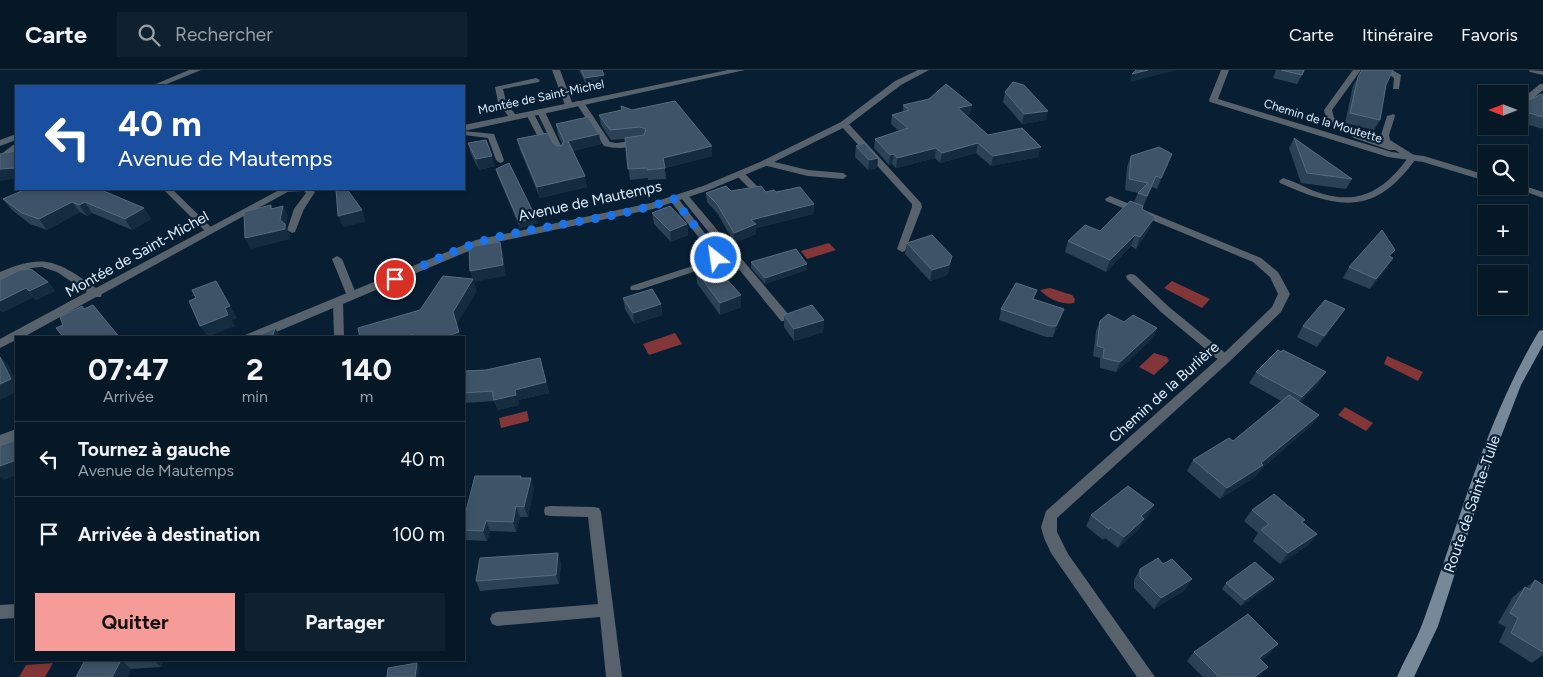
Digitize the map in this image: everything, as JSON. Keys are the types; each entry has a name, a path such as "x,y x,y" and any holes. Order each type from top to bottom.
{"main road":[{"name":"Route de Sainte-Tulle","path":"1406,677 1430,626 1483,465 1515,385 1543,334"}],"street":[{"path":"158,85 197,70"},
{"name":"Montée de Saint-Michel","path":"465,128 741,70"},
{"name":"Avenue de Mautemps","path":"254,336 466,247 494,238 647,207 740,174 844,124 898,83 925,70"},
{"name":"Chemin de la Moutette","path":"1225,70 1213,100 1391,155 1413,157 1478,176"},
{"path":"0,143 15,137"},
{"name":"Montée de Saint-Michel","path":"15,336 285,190"},
{"path":"1528,190 1543,195"},
{"name":"Chemin de la Burlière","path":"1110,199 1257,260 1277,277 1284,294 1283,301 1277,309 1225,359 1051,515 1048,522 1052,541 1063,559 1147,677"},
{"path":"0,276 30,264 51,264 96,294"},
{"name":"Montée de Saint-Michel","path":"0,344 15,336"},
{"path":"0,440 15,434"},
{"path":"0,612 15,611"}],"lane":[{"path":"556,70 570,105"},
{"path":"1284,181 1322,197 1341,201 1359,201 1369,198 1393,182 1405,170 1413,157 1357,136 1330,119 1328,110 1357,70"},
{"path":"1387,70 1398,77 1396,87"},
{"path":"1533,70 1543,73"},
{"path":"514,118 502,102 499,87 536,80"},
{"path":"1528,98 1543,86"},
{"path":"580,103 607,144 616,146 642,141"},
{"path":"541,112 560,152"},
{"path":"530,114 544,142"},
{"path":"1391,116 1385,139 1398,150"},
{"path":"844,124 916,203 917,207 902,249"},
{"path":"465,132 491,136 500,160"},
{"path":"0,143 15,143"},
{"path":"0,159 15,148"},
{"path":"766,163 808,173 843,176"},
{"path":"740,174 756,190"},
{"path":"168,190 210,231"},
{"path":"292,230 300,209 311,192 308,190"},
{"path":"635,288 703,266 716,258 714,251 679,197"},
{"path":"679,197 785,318"},
{"path":"337,258 352,296"},
{"path":"1131,277 1153,301 1192,330 1225,359"},
{"path":"338,301 339,336"},
{"path":"550,511 594,512 614,677"},
{"path":"497,619 606,610"}],"shaded area":[{"path":"829,243 836,250 807,259 801,251"},
{"path":"1172,281 1210,299 1202,308 1164,288"},
{"path":"1050,288 1072,295 1075,299 1074,303 1056,301 1040,290"},
{"path":"675,333 682,344 649,355 643,344"},
{"path":"1154,353 1167,357 1169,361 1154,375 1139,367"},
{"path":"1387,356 1423,372 1418,381 1384,364"},
{"path":"1345,407 1373,423 1366,431 1338,415"},
{"path":"527,411 529,421 501,428 499,418"},
{"path":"53,663 45,677 19,677 26,665"}],"building":[{"path":"581,70 602,70 604,75 585,78"},
{"path":"1136,70 1148,70 1132,74"},
{"path":"1281,70 1304,70 1302,75"},
{"path":"1362,70 1393,70 1386,85 1380,120 1350,113 1358,77"},
{"path":"1013,82 1024,85 1048,111 1024,114 1005,92"},
{"path":"946,84 972,105 958,108 988,135 1022,128 1041,147 993,156 978,143 942,153 936,148 897,158 894,154 890,155 875,139 908,128 892,115 909,110 903,105 929,99"},
{"path":"1541,94 1543,95 1543,117 1528,113 1528,101"},
{"path":"675,101 712,146 663,158 665,168 647,170 647,168 628,169 625,138 644,135 646,129 640,127 610,130 599,115 622,110 621,106 632,110"},
{"path":"588,117 599,134 568,141 585,176 537,187 517,139 548,133 553,143 557,146 562,145 564,141 556,124"},
{"path":"1294,138 1352,179 1307,173"},
{"path":"486,140 492,156 476,159 468,143"},
{"path":"864,143 878,158 869,160 856,146"},
{"path":"1159,147 1172,154 1161,178 1156,176 1147,196 1138,193 1148,183 1129,179 1131,156"},
{"path":"15,151 15,168 0,169 0,154"},
{"path":"509,163 536,218 519,222 496,169"},
{"path":"726,186 731,191 761,186 766,192 800,187 814,204 751,220 756,224 734,233 717,204 706,193"},
{"path":"24,190 101,190 144,208 125,219 85,202 79,205 72,202 39,219 22,213 3,199"},
{"path":"336,190 348,190 362,210 338,216"},
{"path":"1130,201 1143,206 1142,209 1155,217 1140,237 1135,235 1110,260 1068,241 1085,225 1100,231"},
{"path":"271,205 271,209 283,206 280,220 285,224 285,229 245,238 244,212"},
{"path":"670,206 687,224 670,231 652,213"},
{"path":"1382,230 1395,250 1389,256 1393,258 1376,279 1349,267"},
{"path":"932,235 952,256 949,265 932,270 907,243"},
{"path":"500,242 503,265 470,271 469,247"},
{"path":"796,249 807,264 765,278 751,262"},
{"path":"715,266 741,295 720,303 696,271"},
{"path":"31,269 48,282 29,291 26,288 0,301 0,280 20,270"},
{"path":"443,276 473,279 453,312 459,332 447,336 414,336 413,334 408,336 360,336 358,328 420,310"},
{"path":"216,281 230,306 225,308 228,315 200,326 189,301 196,298 192,290"},
{"path":"1016,283 1037,290 1033,299 1064,309 1056,326 1050,326 1001,309"},
{"path":"652,289 661,304 633,313 623,298"},
{"path":"1325,300 1345,309 1324,336 1303,326"},
{"path":"93,305 118,336 62,336 56,328 63,325 60,317 82,306 84,309"},
{"path":"812,305 824,320 794,329 784,315"},
{"path":"1108,314 1124,322 1133,315 1157,328 1120,362 1103,358 1104,348 1097,346 1100,321"},
{"path":"275,328 273,336 258,336"},
{"path":"1278,350 1281,352 1283,350 1326,372 1302,397 1256,372"},
{"path":"0,357 11,379 0,384"},
{"path":"540,358 546,382 515,390 516,395 494,400 492,391 465,393 465,371 486,370"},
{"path":"1289,395 1319,415 1261,463 1263,465 1227,488 1193,460 1229,438 1233,441"},
{"path":"15,440 15,460 0,466 0,446"},
{"path":"475,476 521,476 520,478 531,478 524,507 516,506 513,522 486,521 483,531 465,530 465,515"},
{"path":"1128,486 1154,505 1141,516 1144,519 1124,537 1110,527 1109,529 1091,515"},
{"path":"1274,494 1305,520 1302,522 1317,534 1288,553 1261,530 1269,524 1252,510"},
{"path":"558,553 556,575 476,581 480,558"},
{"path":"1158,558 1163,564 1172,559 1192,579 1161,598 1140,577 1140,569"},
{"path":"1255,562 1274,579 1245,600 1226,583"},
{"path":"1535,580 1543,585 1543,652 1511,633 1518,618 1510,613 1525,587 1530,590"},
{"path":"1248,614 1278,644 1259,658 1268,667 1254,677 1219,677 1194,652"},
{"path":"84,661 120,661 112,677 76,677"},
{"path":"417,663 415,677 387,677 388,668"}],"route":[{"path":"395,279 446,255 494,238 641,209 674,199 714,251 716,258"}]}
